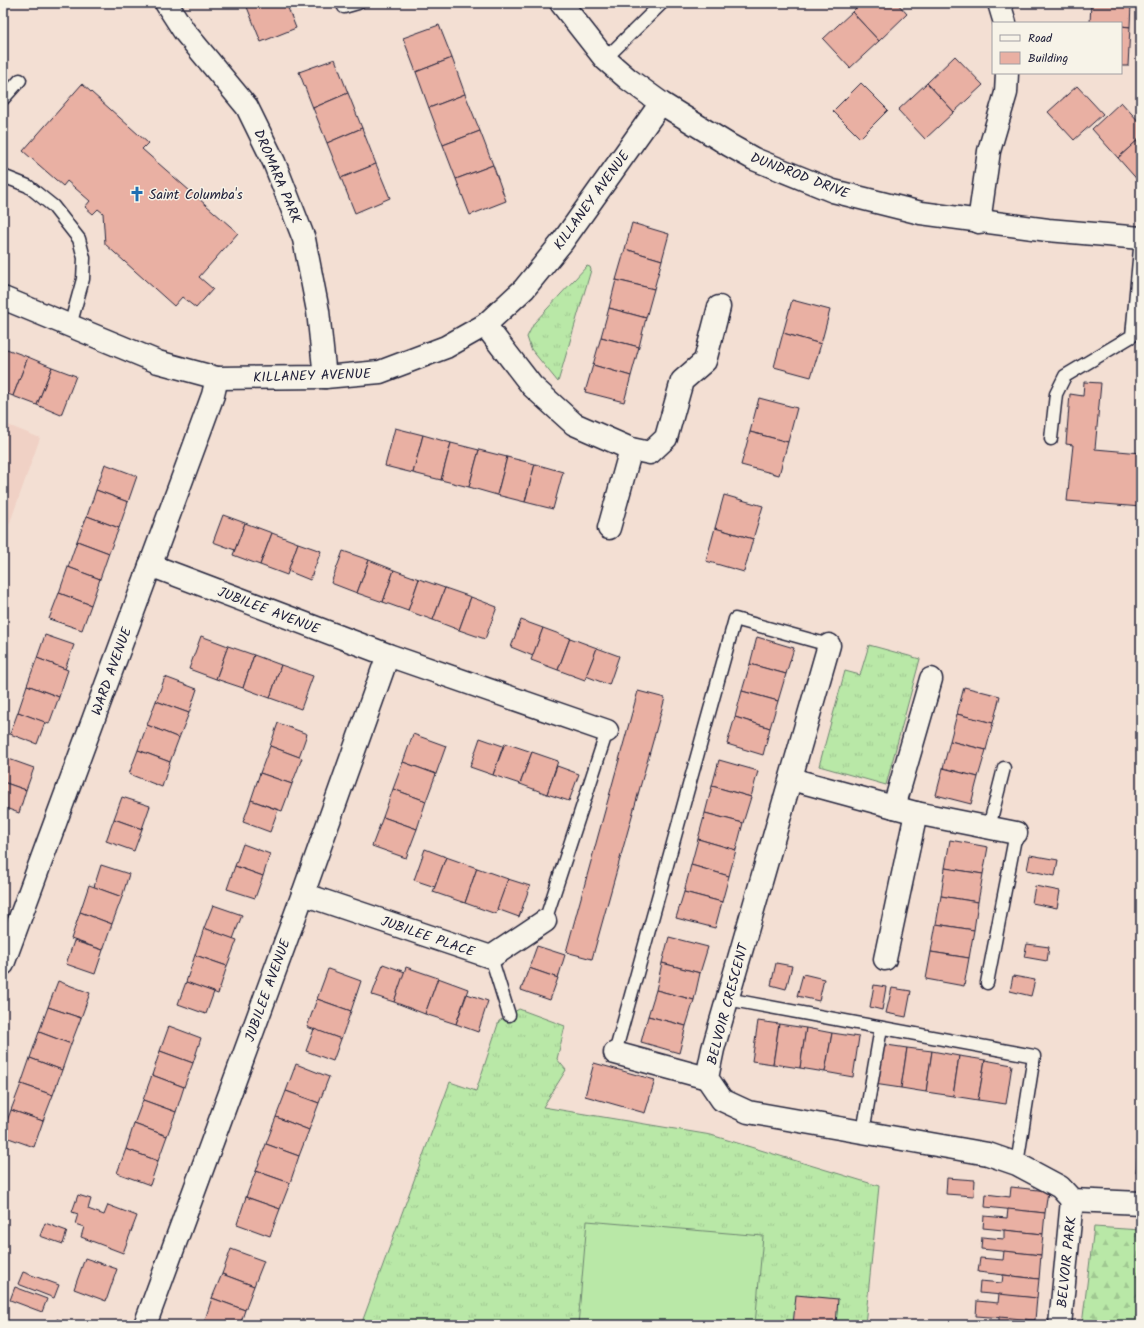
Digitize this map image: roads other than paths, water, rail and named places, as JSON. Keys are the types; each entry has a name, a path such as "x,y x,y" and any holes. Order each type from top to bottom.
{"street":[{"name":"DROMARA PARK","path":"166,3 184,31 247,107 274,162 304,239 318,311 325,377"},
{"name":"DUNDROD DRIVE","path":"561,3 605,58 628,79 661,103 754,159 833,191 921,213 979,222 1048,230 1141,238"},
{"path":"999,3 1005,22"},
{"path":"979,222 989,151 1006,93 1007,74"},
{"name":"KILLANEY AVENUE","path":"3,298 158,362 217,378 325,377 380,372 446,347 485,325 524,289 563,240 661,103"},
{"path":"485,325 532,386 574,424 631,449 650,454 666,438 682,381 705,361 719,307"},
{"name":"WARD AVENUE","path":"3,964 213,395 217,378"},
{"path":"609,528 631,449"},
{"name":"JUBILEE AVENUE","path":"150,565 388,655 607,731"},
{"name":"BELVOIR CRESCENT","path":"829,645 713,1048 707,1078 722,1100 748,1112 988,1154 1017,1164 1060,1187 1072,1200"},
{"name":"JUBILEE AVENUE","path":"145,1325 303,894 388,655"},
{"path":"894,807 931,679"},
{"path":"791,779 916,813 1016,833"},
{"path":"885,960 916,813"},
{"name":"JUBILEE PLACE","path":"303,894 491,957 545,921"},
{"path":"616,1053 707,1078"},
{"path":"1072,1200 1141,1203"},
{"name":"BELVOIR PARK","path":"1060,1325 1072,1200"}],"lane":[{"path":"342,3 344,7 358,3"},
{"path":"605,58 662,3"},
{"path":"3,99 20,80"},
{"path":"3,176 28,186 53,206 79,239 84,258 84,279 70,326"},
{"path":"1051,439 1056,394 1065,376 1132,336 1141,238"},
{"path":"616,1053 735,619 829,645"},
{"path":"545,921 607,731"},
{"path":"989,827 1004,768"},
{"path":"987,983 1016,833"},
{"path":"491,957 509,1015"},
{"path":"727,999 1034,1056 1017,1164"},
{"path":"863,1132 881,1028"}],"place":[{"name":"Saint Columba's","path":"137,194"}]}
